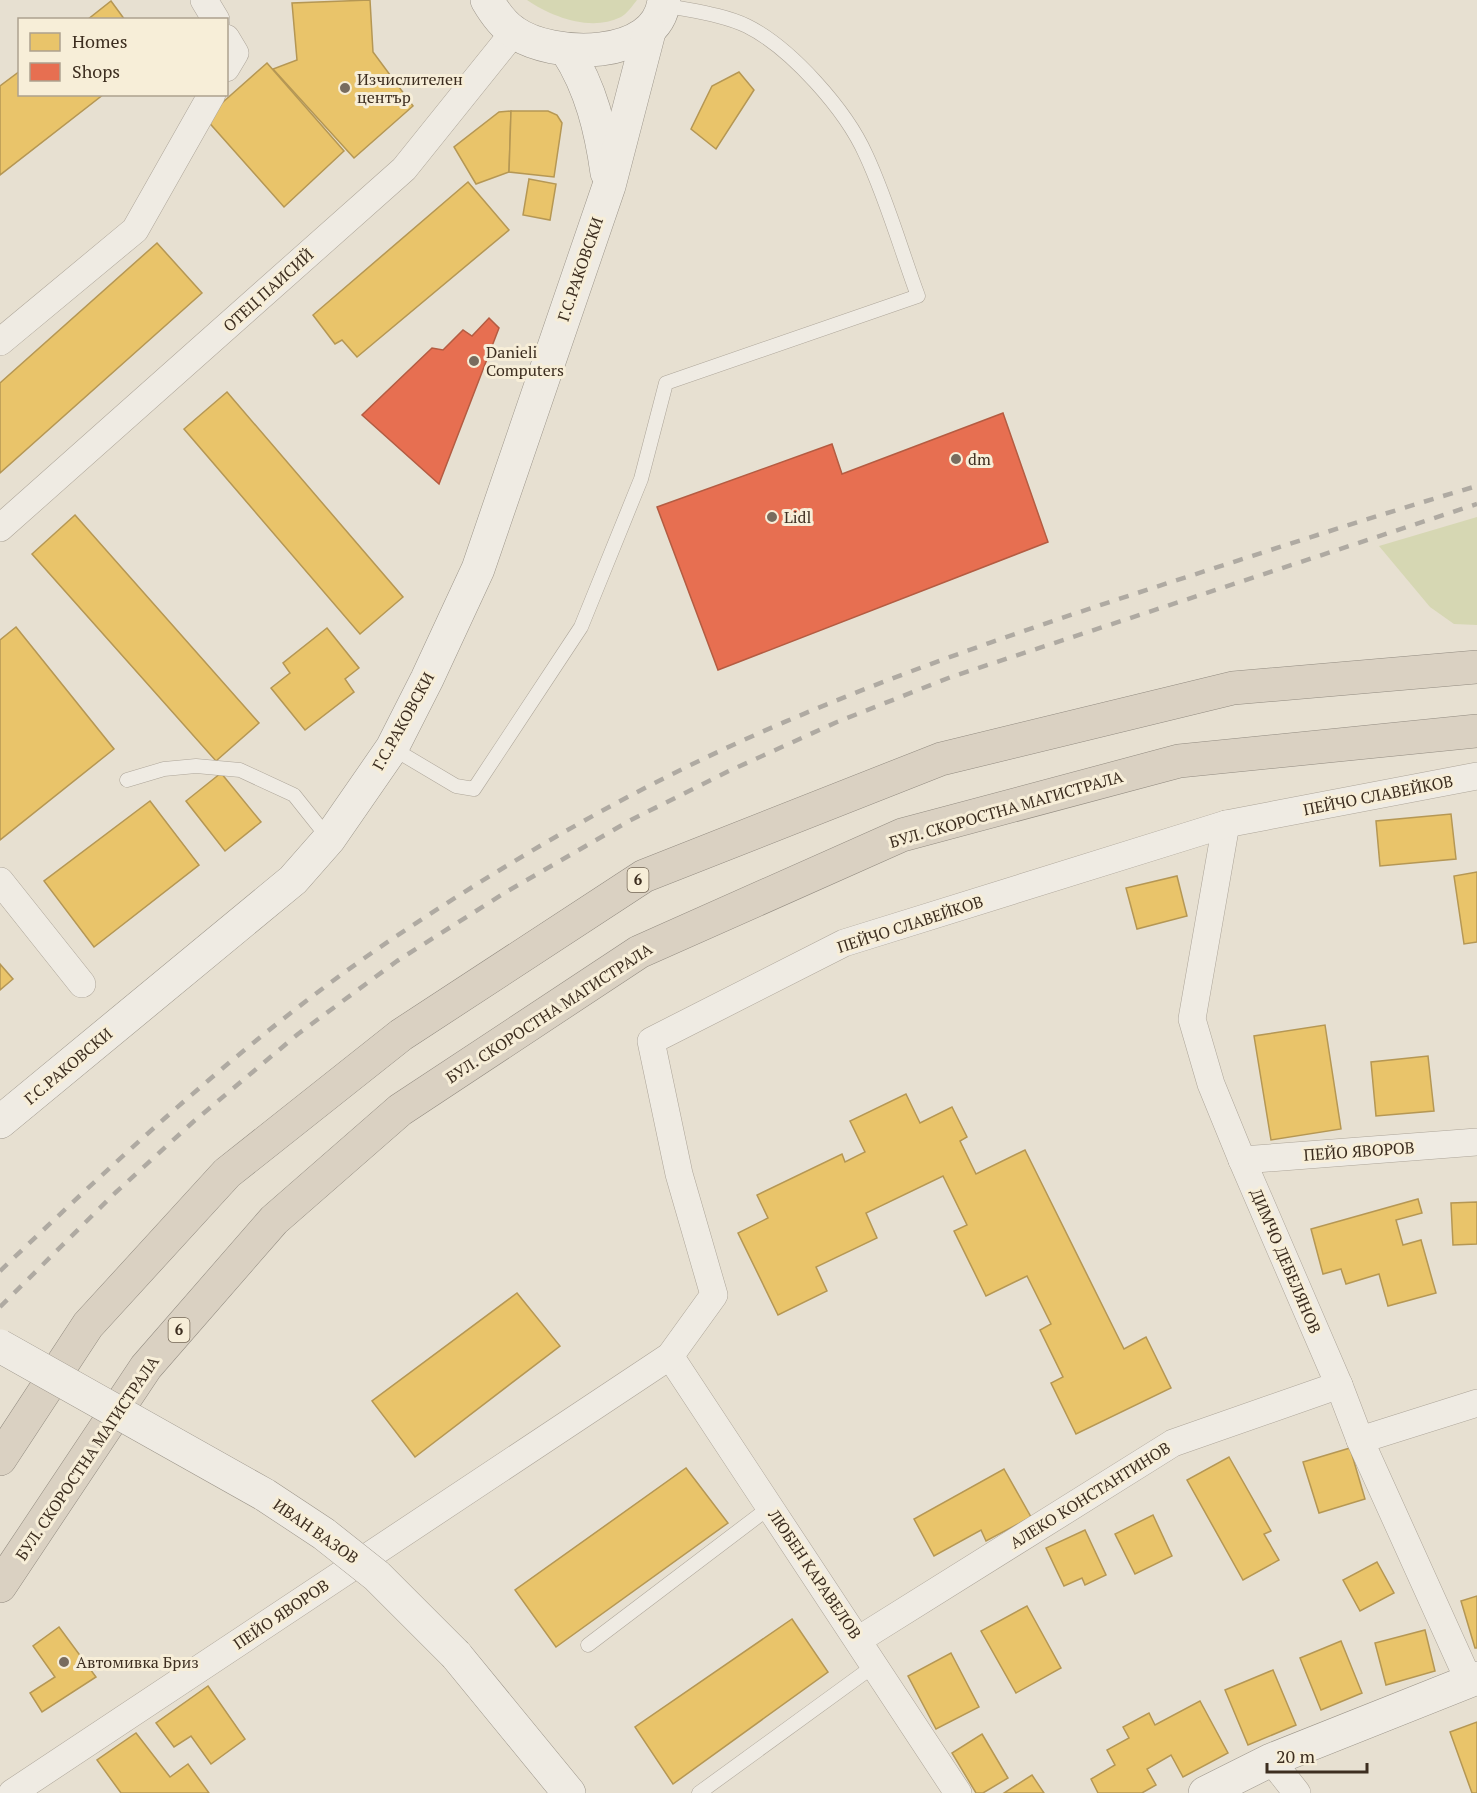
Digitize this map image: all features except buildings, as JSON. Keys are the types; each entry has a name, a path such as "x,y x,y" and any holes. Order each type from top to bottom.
{"highway":[{"name":"6","path":"0,1459 88,1325 227,1173 401,1035 644,876 953,756 1233,688 1477,667"},
{"name":"БУЛ. СКОРОСТНА МАГИСТРАЛА","path":"0,1586 146,1367 274,1221 400,1110 639,952 902,835 1167,764 1477,731"}],"street":[{"path":"204,0 215,18"},
{"path":"487,0 502,21 514,32 527,39 567,51 599,49 636,39 659,12"},
{"name":"Г.С.РАКОВСКИ","path":"0,1122 293,880 329,839 392,748 478,569 609,186 659,12"},
{"name":"ОТЕЦ ПАИСИЙ","path":"0,528 404,169 514,32"},
{"path":"228,41 235,53 228,65"},
{"name":"Г.С.РАКОВСКИ","path":"567,51 583,75 603,143 609,186"},
{"path":"0,342 135,230 211,96"},
{"name":"ПЕЙЧО СЛАВЕЙКОВ","path":"670,1356 714,1295 679,1174 651,1041 844,943 1226,824 1477,776"},
{"name":"ДИМЧО ДЕБЕЛЯНОВ","path":"1226,824 1192,1019 1211,1084 1339,1385 1360,1440 1473,1679"},
{"path":"0,881 82,984"},
{"name":"ПЕЙО ЯВОРОВ","path":"1242,1160 1477,1142"},
{"name":"ИВАН ВАЗОВ","path":"0,1346 265,1496 324,1534 377,1576 456,1655 569,1793"},
{"name":"ПЕЙО ЯВОРОВ","path":"12,1793 670,1356"},
{"name":"ЛЮБЕН КАРАВЕЛОВ","path":"670,1356 958,1793"},
{"name":"АЛЕКО КОНСТАНТИНОВ","path":"858,1640 1173,1443 1339,1385"},
{"path":"1360,1440 1477,1403"},
{"path":"1205,1793 1271,1760 1473,1679"},
{"path":"1271,1760 1297,1793"}],"lane":[{"path":"392,748 456,786 474,789 581,627 641,479 666,383 918,296 866,154 838,112 791,55 769,38 726,17 659,12"},
{"path":"127,780 164,769 196,766 240,770 294,795 329,839"},
{"path":"588,1645 770,1507"},
{"path":"699,1793 874,1665"}],"green space":[{"path":"527,0 637,0 621,17 597,23 585,23 560,17"},
{"path":"1477,517 1477,625 1454,624 1430,607 1379,546"}],"railway":[{"path":"0,1271 140,1140 286,1017 389,941 469,889 594,815 722,750 831,703 942,660 1168,583 1477,486"},
{"path":"0,1307 115,1193 193,1122 298,1034 397,961 506,892 629,821 729,771 837,722 951,677 1477,504"}],"place":[{"name":"Изчислителен център","path":"345,88"},
{"name":"Danieli Computers","path":"474,361"},
{"name":"dm","path":"956,459"},
{"name":"Lidl","path":"772,517"},
{"name":"Автомивка Бриз","path":"64,1662"}]}
